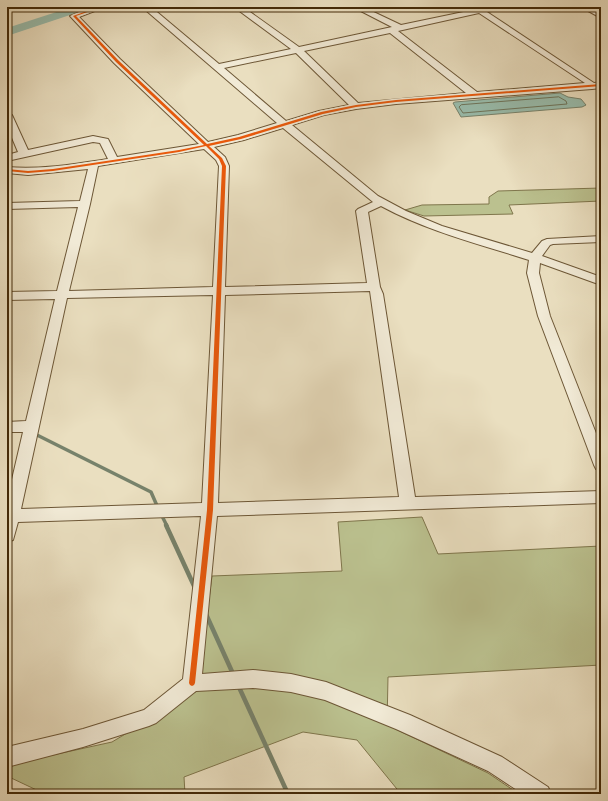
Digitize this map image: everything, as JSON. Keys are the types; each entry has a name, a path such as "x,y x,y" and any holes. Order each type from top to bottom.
{"street":[{"path":"102,7 74,16 117,61 205,146 221,159 224,166 210,510 192,683"},
{"path":"146,7 285,125 360,187 381,202 438,228 535,257 601,281"},
{"path":"238,7 298,50 356,106"},
{"path":"357,7 396,29 476,95"},
{"path":"217,67 396,29 477,9 498,7"},
{"path":"585,7 601,16"},
{"path":"477,9 596,86"},
{"path":"7,170 39,171 92,165 205,146 240,138 322,113 356,106 396,101 596,86"},
{"path":"7,115 24,154"},
{"path":"7,158 98,139 104,141 114,161"},
{"path":"7,535 9,516 85,204 93,169 92,165"},
{"path":"381,202 362,211 374,287 377,294 408,503"},
{"path":"7,206 85,204"},
{"path":"601,239 552,241 546,243 535,257 533,274 544,316 601,464"},
{"path":"7,296 374,287"},
{"path":"7,427 32,426"},
{"path":"9,516 601,497"},
{"path":"7,757 83,738 148,717 192,683 254,679 291,683 326,691 403,722 495,764 541,794"}],"green space":[{"path":"601,188 601,201 509,205 513,214 424,216 405,210 422,205 489,204 489,197 498,191"},
{"path":"422,517 438,554 601,546 601,665 388,677 387,725 488,773 519,794 401,794 357,740 303,732 184,777 185,794 45,794 7,776 7,765 112,742 197,691 212,576 342,571 338,522"}],"water":[{"path":"560,93 568,97 581,99 586,105 582,107 461,117 453,103 455,102"}],"waterway":[{"path":"7,32 84,7"},
{"path":"7,420 15,424"},
{"path":"33,433 151,492 158,508"},
{"path":"161,514 167,526"},
{"path":"166,525 195,588"},
{"path":"205,612 234,676"},
{"path":"238,685 288,794"}],"cycle path":[{"path":"101,7 74,16 117,61 221,159 224,166 210,510 192,683"},
{"path":"7,170 28,172 53,170 179,151 240,138 322,113 356,106 396,101 601,85"}]}
